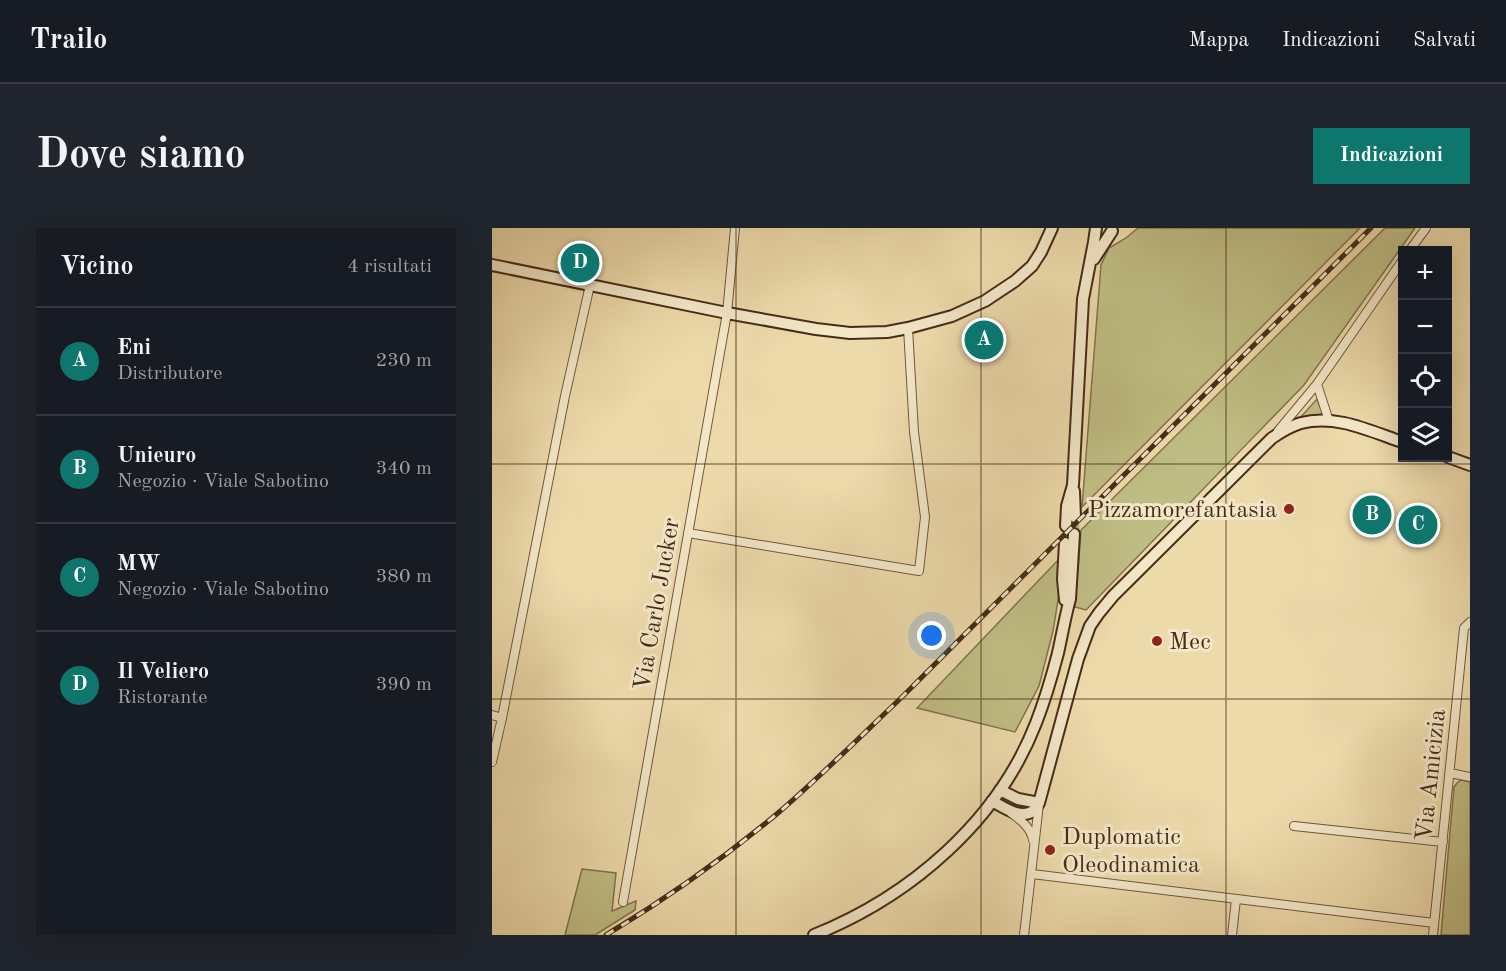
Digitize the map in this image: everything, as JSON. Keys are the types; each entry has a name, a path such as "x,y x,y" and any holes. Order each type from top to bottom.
{"street":[{"name":"Via Carlo Jucker","path":"622,902 727,313 735,228"},
{"path":"492,265 816,329 850,333 887,332 952,316 985,301 1015,281 1032,266 1052,228"},
{"path":"1075,517 1073,484 1083,299 1098,228 1117,230"},
{"path":"1413,246 1425,228"},
{"path":"1090,264 1117,230"},
{"path":"1024,935 1039,803 1078,659 1090,626 1113,597 1272,438 1317,384 1398,267"},
{"path":"492,762 565,396 590,285"},
{"path":"688,533 919,571 925,517 914,432 908,328"},
{"path":"1317,384 1329,422"},
{"path":"1272,438 1301,423 1317,421 1345,423 1398,441"},
{"path":"1452,458 1470,465"},
{"path":"1066,526 1068,503 1073,484"},
{"path":"814,935 869,908 916,876 953,846 1000,790 1023,752 1038,717 1058,654 1070,598 1074,534"},
{"path":"1065,543 1063,579 1066,609"},
{"name":"Via Amicizia","path":"1433,935 1464,628 1470,622"},
{"path":"492,715 502,718"},
{"path":"1450,773 1470,777"},
{"path":"1000,790 1018,799 1039,803"},
{"path":"992,801 1021,820 1032,835 1033,845"},
{"path":"1009,811 1023,814 1032,812 1039,803"},
{"path":"1294,826 1443,842"},
{"path":"1032,874 1434,923"},
{"path":"1232,935 1236,899"}],"shaded area":[{"path":"1138,228 1360,228 1082,507 1101,265 1109,248"},
{"path":"1385,228 1415,228 1402,246 1398,246 1398,252 1304,385 1086,610 1075,607 1081,530"},
{"path":"1317,399 1325,418 1297,421"},
{"path":"1060,558 1060,588 1053,631 1039,686 1015,732 917,708"},
{"path":"1461,780 1470,782 1470,935 1441,935 1454,787"},
{"path":"582,869 616,873 612,911 636,901 635,910 595,935 565,935"}],"tunnel":[{"path":"1074,534 1075,517"}],"railway":[{"path":"606,935 716,862 758,830 810,785 902,697 1371,228"}],"place":[{"name":"Il Veliero","path":"580,263"},
{"name":"Eni","path":"984,340"},
{"name":"Pizzamorefantasia","path":"1289,509"},
{"name":"Unieuro","path":"1372,515"},
{"name":"MW","path":"1418,525"},
{"name":"Mec","path":"1157,641"},
{"name":"Duplomatic Oleodinamica","path":"1050,850"}]}
